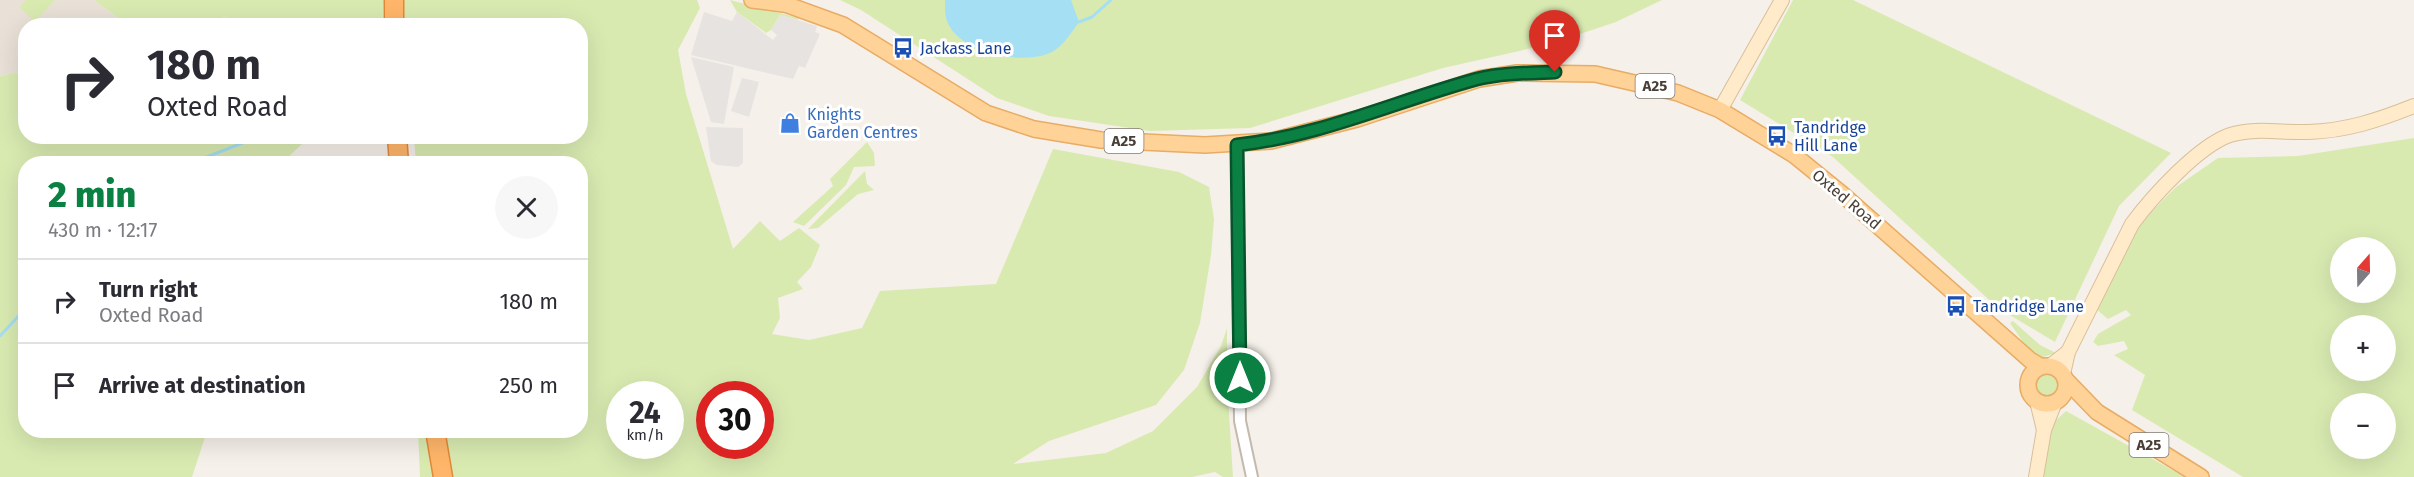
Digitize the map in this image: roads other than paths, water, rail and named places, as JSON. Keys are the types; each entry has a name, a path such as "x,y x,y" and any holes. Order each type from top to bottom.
{"highway":[{"path":"394,0 394,18"},
{"path":"436,438 443,477"}],"main road":[{"name":"Oxted Road","path":"752,0 779,2 852,29 976,108 1012,123 1101,140 1237,145 1311,132 1479,79 1517,73 1595,74 1632,80 1678,93 1720,110 1758,131 1802,161 2001,334 2055,372"},
{"name":"Oxted Road","path":"2001,334 2028,382"},
{"path":"2055,372 2063,395 2057,401 2037,401 2030,394 2028,382 2030,375 2055,372"},
{"name":"A25","path":"2055,372 2097,412 2201,477"},
{"name":"A25","path":"2057,401 2097,412"}],"street":[{"path":"1720,110 1782,0"},
{"path":"2055,372 2068,352 2132,224 2146,205 2196,156 2215,142 2250,131 2334,131 2368,124 2414,106"},
{"path":"1237,145 1240,421 1252,477"},
{"path":"2037,401 2044,430"},
{"path":"2036,477 2044,430 2057,401"}],"water":[{"path":"945,0 1071,0 1079,22 1065,41 1052,52 1035,57 1005,56 989,53 962,40 952,30 946,18"}],"waterway":[{"path":"1079,22 1092,17 1111,0"},
{"path":"209,156 240,144"},
{"path":"0,336 18,317"}],"place":[{"name":"Jackass Lane","path":"903,48"},
{"name":"Knights Garden Centres","path":"790,123"},
{"name":"Tandridge Hill Lane","path":"1777,136"},
{"name":"Tandridge Lane","path":"1956,306"}]}
